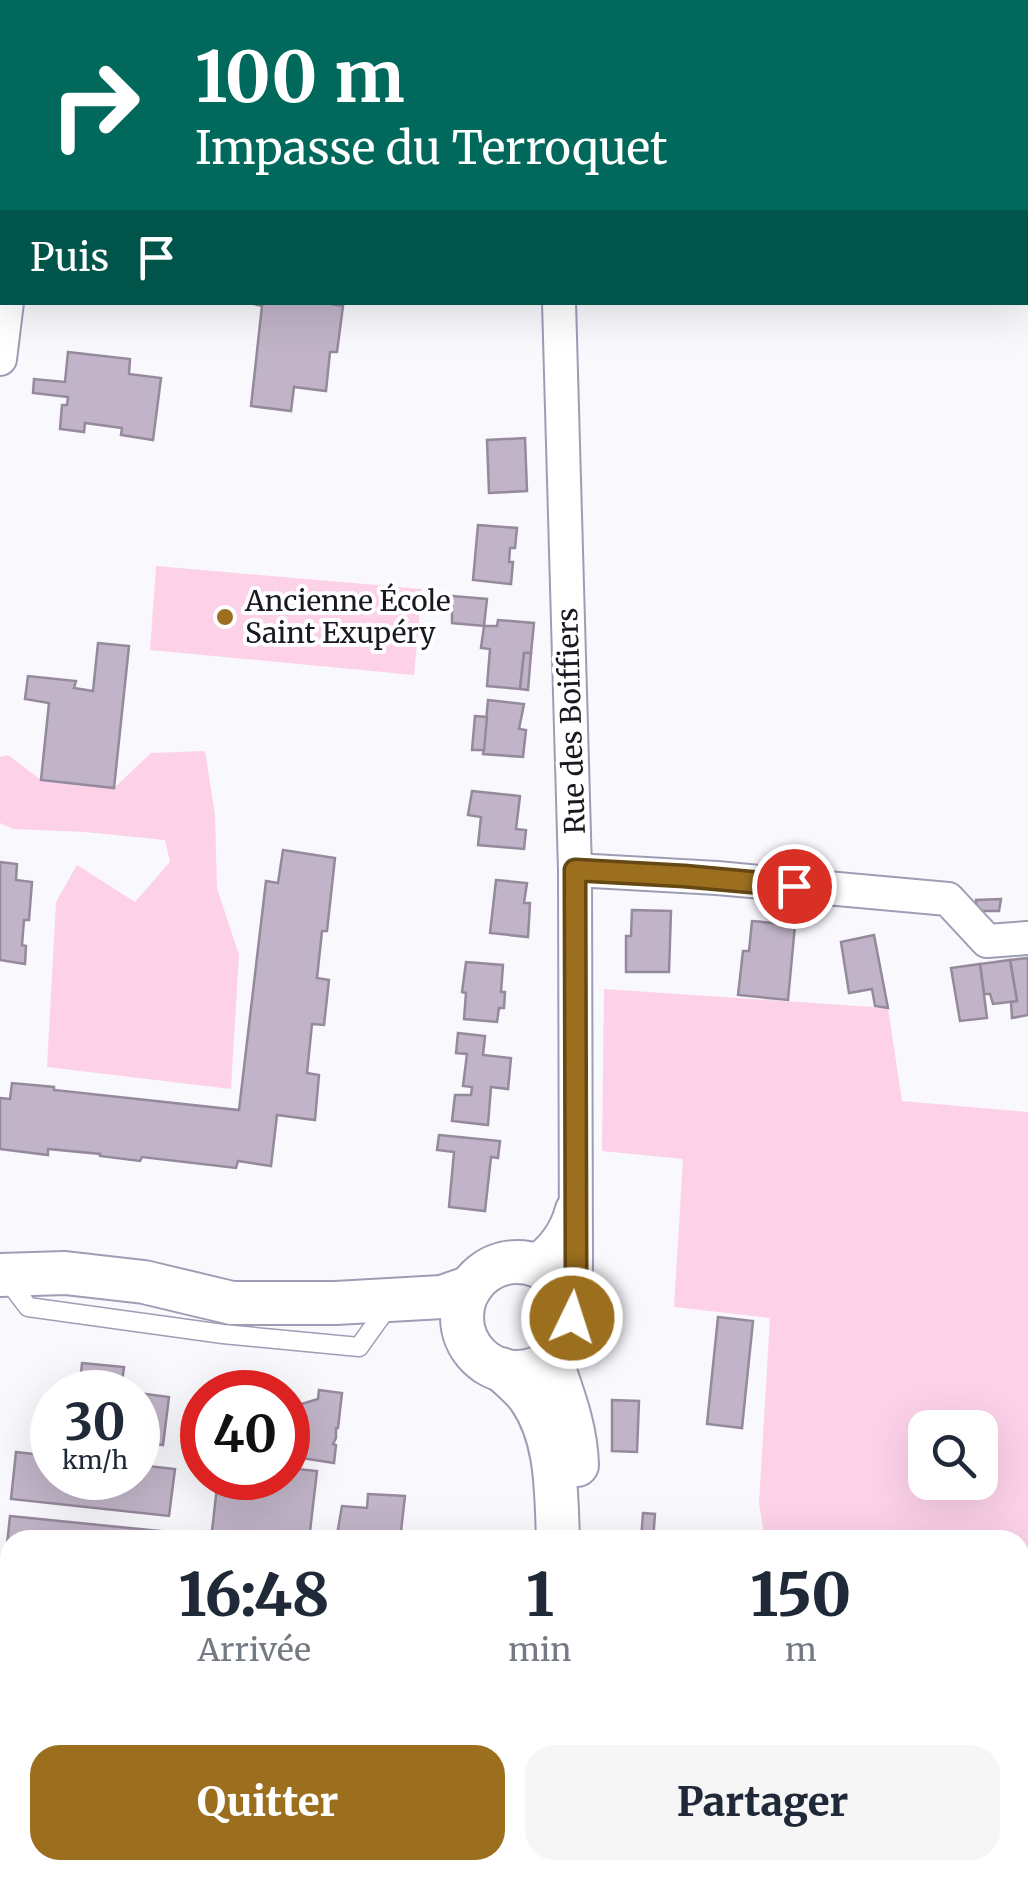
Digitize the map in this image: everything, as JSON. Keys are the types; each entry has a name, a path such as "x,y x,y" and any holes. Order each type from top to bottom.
{"street":[{"path":"0,358 6,305"},
{"name":"Rue des Boiffiers","path":"559,305 575,870 576,1267 572,1312"},
{"path":"575,870 716,878 948,900 987,941 1028,938"},
{"name":"Rue des Boiffiers","path":"532,1264 546,1254 564,1231 574,1199"},
{"path":"500,1369 532,1370 551,1360 568,1337 572,1312 566,1292 549,1272 532,1264 514,1262 485,1273 471,1288 462,1309 469,1344 481,1359 500,1369 529,1398 549,1442 554,1456 558,1530"},
{"path":"1,1268 144,1282 232,1303 442,1297 471,1288"},
{"path":"336,1303 465,1334"},
{"path":"551,1360 570,1414 576,1446 576,1502 571,1530"}],"lane":[{"path":"1,1268 28,1306 223,1334 359,1347 384,1312"}],"shaded area":[{"path":"156,566 422,589 414,675 150,650"},
{"path":"205,751 215,815 217,888 239,955 231,1089 47,1067 56,902 77,865 135,902 170,862 165,840 13,829 0,823 0,757 8,755 41,780 114,788 151,753"},
{"path":"604,989 888,1008 902,1101 1028,1112 1028,1530 763,1530 759,1503 770,1318 674,1307 683,1159 602,1151"}],"building":[{"path":"258,305 343,306 337,352 330,352 326,391 294,387 291,411 251,406 262,306"},
{"path":"68,352 130,359 129,374 161,378 153,440 121,435 122,428 85,423 84,432 60,429 62,405 67,405 68,397 33,393 34,379 65,382"},
{"path":"525,438 527,491 489,493 487,440"},
{"path":"478,525 517,528 515,548 510,548 511,584 473,580"},
{"path":"452,596 487,599 484,626 452,623"},
{"path":"498,620 534,623 531,653 524,653 520,689 487,686 490,649 481,648 484,626 497,626"},
{"path":"98,643 129,646 114,788 41,780 49,703 25,699 28,676 76,681 74,688 93,691"},
{"path":"524,653 531,653 528,690 520,689"},
{"path":"488,700 524,704 519,729 526,730 523,757 483,754"},
{"path":"475,716 487,717 484,750 472,750"},
{"path":"472,791 520,796 516,829 526,830 524,849 478,845 481,817 468,815"},
{"path":"283,850 335,858 317,978 329,980 324,1025 312,1024 307,1073 319,1075 315,1120 277,1115 271,1166 238,1161 236,1168 48,1149 48,1155 0,1149 0,1098 10,1099 12,1083 239,1110 266,881 278,883"},
{"path":"0,862 17,864 16,880 32,882 29,920 24,920 25,964 0,960"},
{"path":"496,880 527,883 524,903 530,903 528,937 490,933"},
{"path":"1001,899 999,911 976,911 976,900"},
{"path":"632,910 671,911 669,972 626,972 626,936 631,936"},
{"path":"752,921 795,925 788,1000 738,995 743,951 749,951"},
{"path":"874,935 888,1008 875,1006 872,989 849,993 841,942"},
{"path":"1028,958 1028,1015 1012,1018 1011,1002 1017,1001 1010,960"},
{"path":"1010,960 1017,1001 993,1004 990,994 984,994 980,964"},
{"path":"466,962 503,965 504,1008 499,1008 497,1022 464,1019"},
{"path":"980,964 987,1018 960,1021 951,968"},
{"path":"458,1033 485,1036 483,1055 511,1058 508,1089 491,1087 488,1125 452,1121 455,1095 471,1095 472,1087 463,1086 467,1054 456,1053"},
{"path":"439,1135 500,1141 498,1158 491,1157 485,1211 449,1207 454,1152 437,1150"},
{"path":"718,1317 753,1321 742,1428 707,1424"},
{"path":"82,1363 124,1367 124,1370 81,1370"},
{"path":"319,1390 342,1393 333,1444 334,1463 310,1459 310,1401 318,1399"},
{"path":"160,1396 169,1397 163,1445 160,1445"},
{"path":"612,1400 639,1401 637,1452 612,1451"},
{"path":"16,1452 30,1454 30,1500 160,1500 160,1467 175,1469 169,1516 11,1499"},
{"path":"310,1470 317,1471 310,1530 212,1530 216,1500 310,1500"},
{"path":"368,1494 405,1496 401,1530 338,1530 342,1506 367,1508"},
{"path":"643,1513 655,1514 654,1530 642,1530"},
{"path":"10,1516 149,1530 9,1530"}],"place":[{"name":"Ancienne École Saint Exupéry","path":"225,617"}],"route":[{"path":"572,1318 576,1267 575,870 794,886"}]}
